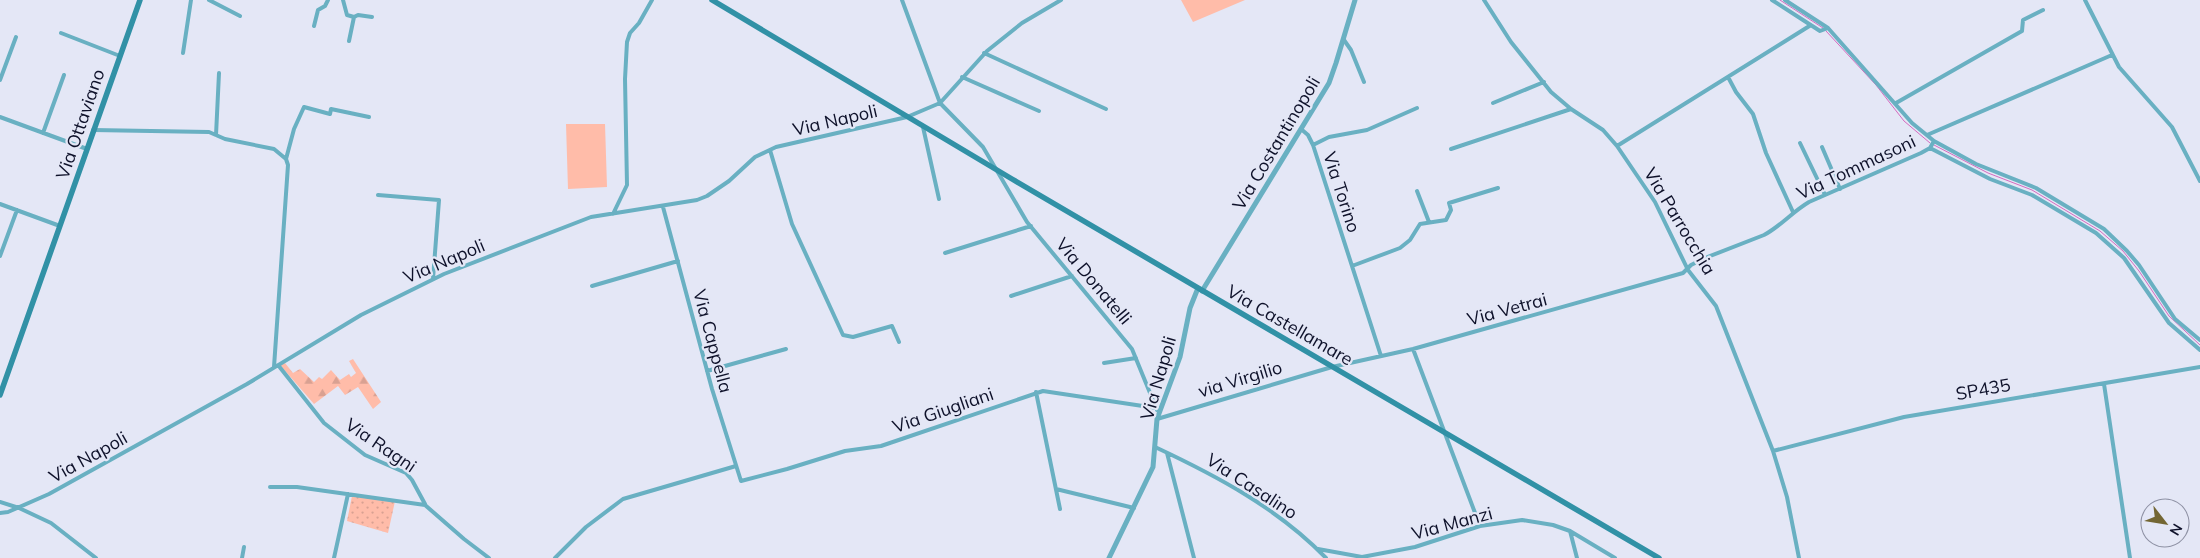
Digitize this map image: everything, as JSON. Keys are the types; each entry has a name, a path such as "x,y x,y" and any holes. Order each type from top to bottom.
{"main road":[{"name":"Via Ottaviano","path":"0,395 140,0"},
{"name":"Via Castellamare","path":"712,0 923,127 1444,434 1659,558"}],"street":[{"path":"183,53 191,0"},
{"path":"211,0 240,16"},
{"path":"314,26 318,10 325,6 328,0"},
{"path":"343,0 347,15 372,17"},
{"path":"613,214 627,185 625,79 627,42 630,33 639,23 652,0"},
{"path":"902,0 940,103 984,53 1022,23 1060,0"},
{"name":"Via Costantinopoli","path":"1200,289 1328,83 1344,40 1355,0"},
{"name":"Via Parrocchia","path":"1484,0 1511,42 1544,82 1571,109 1603,130 1617,146 1655,202 1688,270 1706,291 1720,314 1773,451 1787,497 1799,558"},
{"path":"1772,0 1820,31 1826,29"},
{"path":"1785,0 1826,29 1896,103 1912,123 1927,135 1932,144 1990,179 2032,195 2093,226 2124,258 2169,323 2200,350"},
{"path":"2085,0 2112,55 2128,79 2172,127 2200,180"},
{"path":"1896,103 2022,31 2022,20 2043,10"},
{"path":"349,41 354,17"},
{"path":"1617,146 1811,25"},
{"path":"61,33 120,56"},
{"path":"0,80 16,38"},
{"path":"1344,40 1351,50 1364,82"},
{"path":"984,53 1106,109"},
{"path":"1927,135 2112,55"},
{"path":"216,135 219,73"},
{"path":"43,133 64,75"},
{"path":"962,77 1039,111"},
{"path":"1728,77 1736,92 1753,114 1766,153 1793,212"},
{"path":"1493,103 1544,82"},
{"name":"Via Napoli","path":"0,513 18,508 49,494 276,366 361,314 433,279 591,217 663,207 706,196 737,175 755,157 770,150 907,117 940,103"},
{"name":"Via Donatelli","path":"940,103 983,147 1031,226 1132,349 1158,417"},
{"path":"286,159 289,155 294,129 304,107 330,114 331,109 369,117"},
{"path":"1313,145 1329,137 1368,130 1417,108"},
{"path":"1451,149 1571,109"},
{"path":"0,117 87,149"},
{"path":"923,127 939,199"},
{"name":"Via Torino","path":"1301,129 1308,135 1313,145 1381,356"},
{"path":"93,130 200,131 243,144 267,146 280,152 286,159 288,165 276,366"},
{"path":"1800,143 1825,195"},
{"path":"1932,144 1988,170 2036,188 2093,226 2127,251 2173,316 2200,340"},
{"name":"Via Tommasoni","path":"1688,270 1691,265 1705,258 1773,230 1793,212 1809,202 1932,144"},
{"path":"1822,147 1840,189"},
{"path":"770,150 792,224 843,335 853,337 892,326 899,342"},
{"path":"1352,266 1400,248 1410,240 1420,224 1446,220 1451,210 1449,204 1498,188"},
{"path":"1418,191 1429,222"},
{"path":"378,195 438,200 433,279"},
{"path":"0,204 60,226"},
{"name":"Via Cappella","path":"663,207 707,370 741,481"},
{"path":"0,256 18,210"},
{"path":"945,253 1031,226"},
{"path":"592,286 678,261"},
{"name":"Via Vetrai","path":"1332,367 1412,350 1644,285 1688,270"},
{"path":"1011,296 1072,276"},
{"name":"Via Napoli","path":"1109,558 1153,467 1158,417 1180,357 1190,308 1200,289"},
{"path":"707,370 786,349"},
{"path":"1412,350 1480,526"},
{"path":"1104,363 1136,358"},
{"name":"Via Ragni","path":"276,366 324,424 365,455 406,473 412,480 425,505 489,558"},
{"name":"SP435","path":"1773,451 1904,417 2200,366"},
{"name":"via Virgilio","path":"1158,417 1332,367"},
{"path":"0,374 7,376"},
{"path":"2104,384 2130,558"},
{"name":"Via Giugliani","path":"741,481 787,469 844,450 881,446 1036,392 1043,391 1156,408"},
{"path":"1036,392 1060,509"},
{"name":"Via Casalino","path":"1156,447 1196,467 1265,507 1318,549 1326,558"},
{"path":"1167,453 1194,558"},
{"path":"555,558 586,526 623,498 736,466"},
{"name":"Via Ragni","path":"270,487 297,487 425,505"},
{"path":"1056,488 1134,508"},
{"path":"334,558 348,494"},
{"path":"0,502 18,508 54,525 96,558"},
{"name":"Via Manzi","path":"1318,549 1362,557 1415,548 1480,526 1522,520 1553,525 1570,531 1615,558"},
{"path":"1570,531 1577,558"},
{"path":"242,558 244,546"}],"green space":[{"path":"1181,0 1245,0 1193,22"},
{"path":"566,124 605,124 607,187 568,189"},
{"path":"353,359 381,402 373,409 358,387 345,395 338,386 314,404 280,365 285,363 293,373 300,369 314,382 319,377 322,379 331,370 340,380 349,374 351,377 356,373 349,361"},
{"path":"352,496 395,501 388,533 347,521"}],"waterway":[{"path":"1780,0 1823,28"},
{"path":"1826,31 1876,85 1904,121 1930,143"},
{"path":"1934,145 1988,173 2032,190 2100,231 2123,251 2139,271 2169,316 2200,345"}]}
